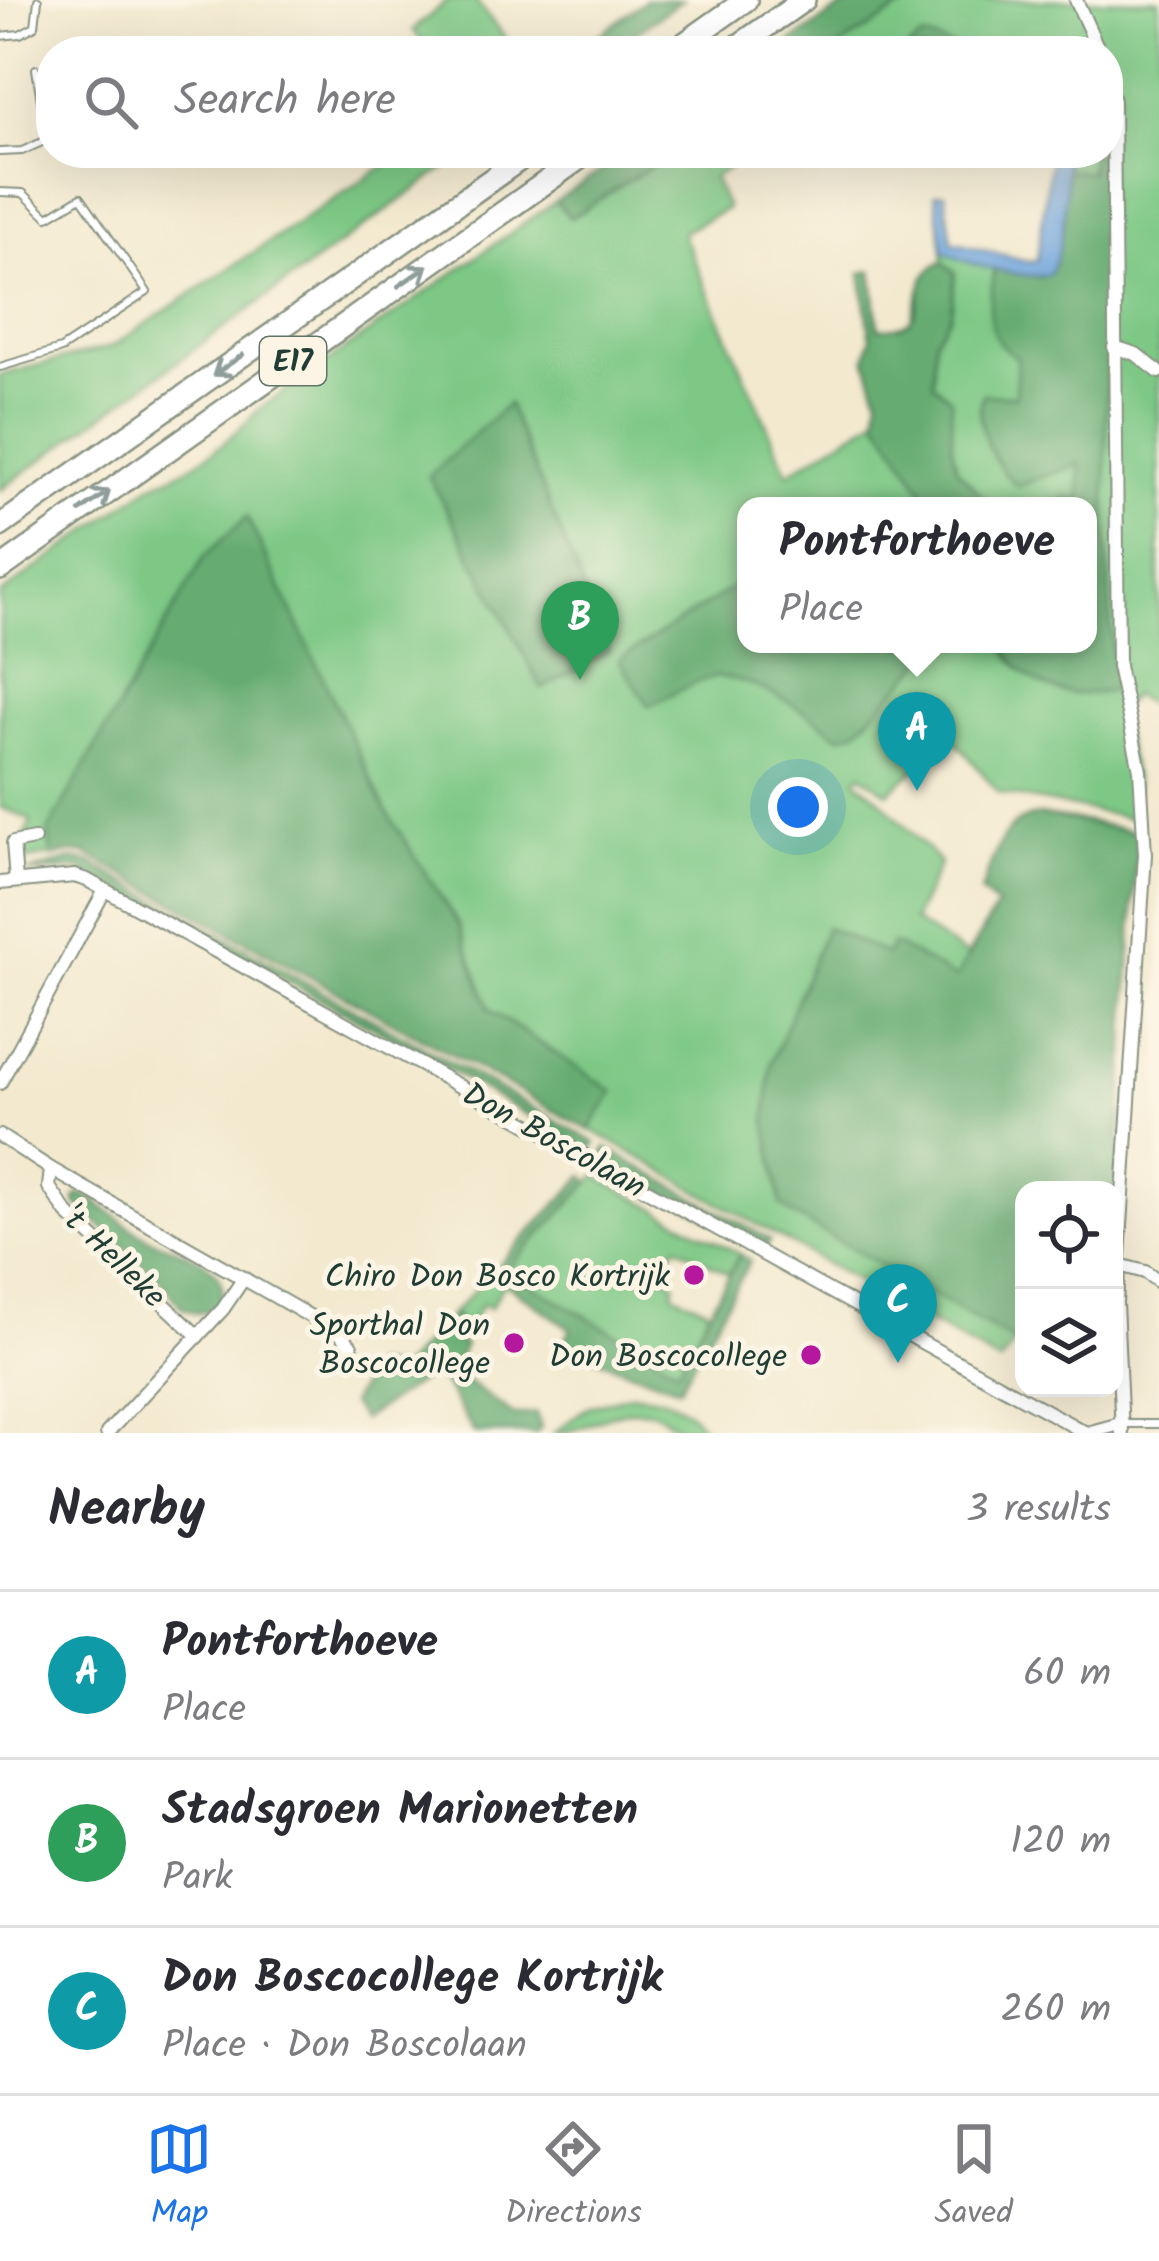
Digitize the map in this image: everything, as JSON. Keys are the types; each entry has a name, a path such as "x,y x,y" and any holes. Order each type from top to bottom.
{"highway":[{"path":"695,36 746,0"},
{"path":"752,36 804,0"},
{"name":"E17","path":"0,526 508,168"},
{"name":"E17","path":"0,569 566,168"}],"street":[{"path":"1076,0 1092,36"},
{"path":"1114,168 1118,666 1140,770 1144,854 1123,1199"},
{"path":"1114,347 1136,354 1159,372"},
{"path":"0,832 13,843 16,881"},
{"path":"13,843 34,839"},
{"name":"Don Boscolaan","path":"0,883 74,876 105,890 1086,1433 1121,1428"},
{"path":"0,1083 105,890"},
{"name":"'t Helleke","path":"0,1136 341,1334 351,1346"},
{"name":"'t Helleke","path":"51,1169 49,1187 67,1213 197,1336"},
{"path":"1123,1266 1159,1282"},
{"path":"107,1433 223,1309 244,1278"},
{"path":"1119,1289 1121,1428"}],"lane":[{"path":"0,36 35,26 38,0"},
{"path":"0,152 22,151 36,143"},
{"path":"0,192 23,193 48,217 80,197 147,292 61,349 0,368"},
{"path":"1121,1428 1159,1424"}],"green space":[{"path":"448,0 475,0 504,36 418,36 413,30"},
{"path":"646,0 682,0 631,36 598,36"},
{"path":"853,0 914,0 857,36 800,36"},
{"path":"914,0 1159,0 1159,709 1132,695 1119,712 1136,783 1135,814 1129,818 999,793 952,737 888,793 861,774 856,780 940,863 913,921 967,956 997,906 981,892 1005,837 1018,822 1050,817 1138,832 1117,1181 1015,1181 1015,1342 1000,1363 611,1141 86,854 71,852 23,861 22,846 31,820 0,807 0,595 153,484 210,453 258,410 556,201 570,218 648,168 729,168 713,178 727,208 682,233 788,473 877,418 879,397 866,359 871,338 861,273 872,271 879,328 908,327 924,281 943,262 943,251 965,261 1041,277 1066,168 1123,168 1123,36 857,36"},
{"path":"381,168 445,168 0,490 0,375 111,347"},
{"path":"605,168 648,168 570,218 556,201"},
{"path":"1090,168 1107,168 1106,527 1114,686 1110,691 1077,694 1034,680 1008,653 1097,653 1097,497 1080,497 1080,464 1018,486 987,444 980,406 983,394 1015,396 1017,357 998,340 991,318 995,268 1041,277 1059,249 1066,170 1090,172"},
{"path":"943,262 955,273 951,314 935,339 933,383 951,398 957,469 983,497 927,497 877,418 879,396 866,359 871,338 861,273 872,271 878,328 909,321 930,270"},
{"path":"508,404 609,651 542,689 429,476"},
{"path":"247,517 385,809 458,924 490,1010 614,1092 589,1130 86,854 52,857 48,831 204,557"},
{"path":"737,585 737,653 932,653 856,731 839,736 778,696 725,678 702,680 649,706 619,660"},
{"path":"1040,815 1138,832 1117,1181 1015,1181 1015,1342 793,1215 781,1204 766,1120 771,1064 826,927 887,954 892,943 956,978 997,906 981,892 994,855 1007,833"},
{"path":"71,859 89,862 596,1143 591,1151 79,869 28,873"},
{"path":"606,1148 770,1240 765,1249 602,1159"},
{"path":"584,1176 590,1182 498,1279 489,1275"},
{"path":"596,1176 740,1254 729,1274 676,1245 661,1275 675,1283 673,1293 709,1310 678,1369 519,1279 512,1288 504,1283 490,1308 482,1304 467,1328 452,1314 489,1275 498,1279"},
{"path":"81,1193 146,1237 209,1266 222,1287 218,1303 200,1313 182,1308 163,1283 77,1205 75,1198"},
{"path":"740,1254 750,1261 679,1388 610,1364 564,1340 571,1329 512,1288 519,1278 678,1369"},
{"path":"452,1314 467,1328 459,1342 465,1345 452,1371 514,1415 536,1413 541,1427 537,1433 474,1433 436,1371 362,1420 350,1404 373,1365 401,1368"},
{"path":"632,1394 675,1403 708,1433 688,1433 660,1415 636,1410 554,1433 587,1407"}],"water":[{"path":"1049,168 1066,168 1062,232 1049,275 995,270 943,251 935,194 945,193 952,242 1037,260"}],"place":[{"name":"Stadsgroen Marionetten","path":"580,680"},
{"name":"Pontforthoeve","path":"917,791"},
{"name":"Chiro Don Bosco Kortrijk","path":"694,1275"},
{"name":"Sporthal Don Boscocollege","path":"514,1343"},
{"name":"Don Boscocollege","path":"811,1355"},
{"name":"Don Boscocollege Kortrijk","path":"898,1363"}]}
